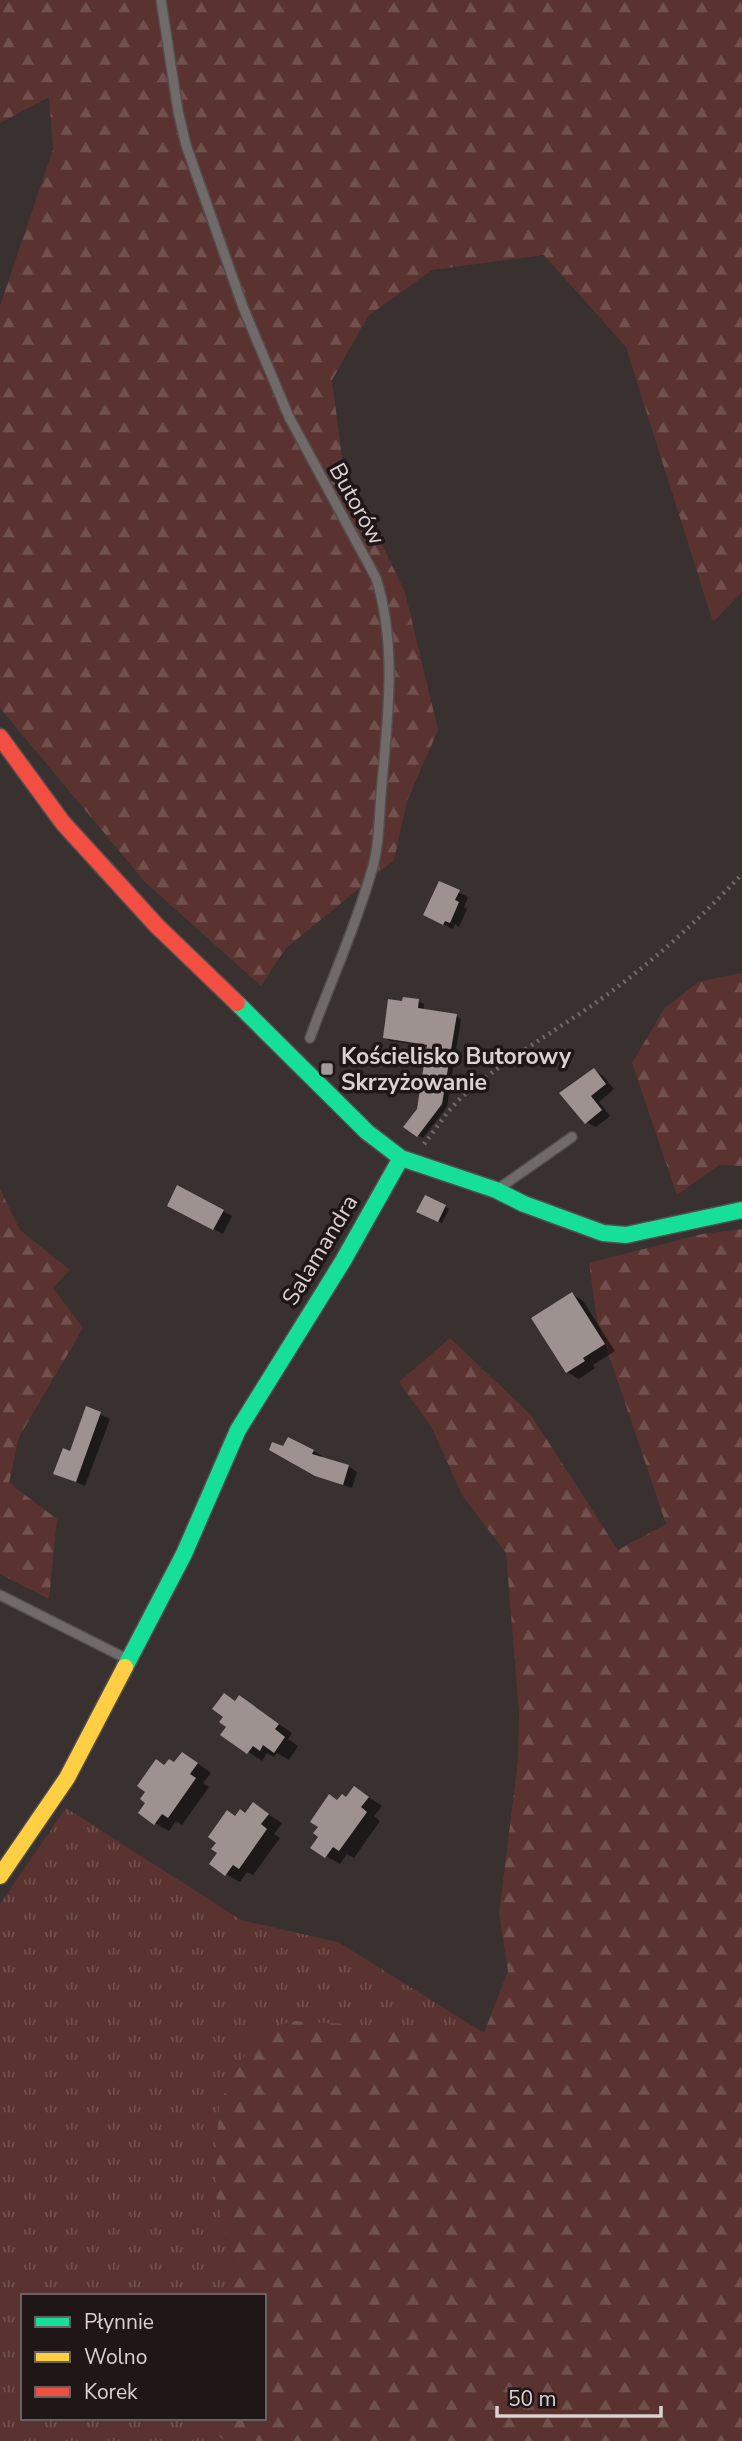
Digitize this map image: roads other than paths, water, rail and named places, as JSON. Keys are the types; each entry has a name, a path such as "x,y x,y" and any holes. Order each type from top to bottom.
{"street":[{"path":"0,737 63,823 157,926 297,1053 367,1132 407,1161 496,1190 524,1204 603,1233 626,1235 742,1210"},
{"name":"Salamandra","path":"0,1876 67,1779 184,1554 238,1430 407,1161"}],"lane":[{"name":"Butorów","path":"161,0 178,111 186,145 243,307 289,417 376,578 387,625 389,662 386,740 372,871 310,1038"},
{"path":"496,1190 572,1138"},
{"path":"0,1595 129,1660"}],"place":[{"name":"Kościelisko Butorowy Skrzyżowanie","path":"327,1069"}]}
